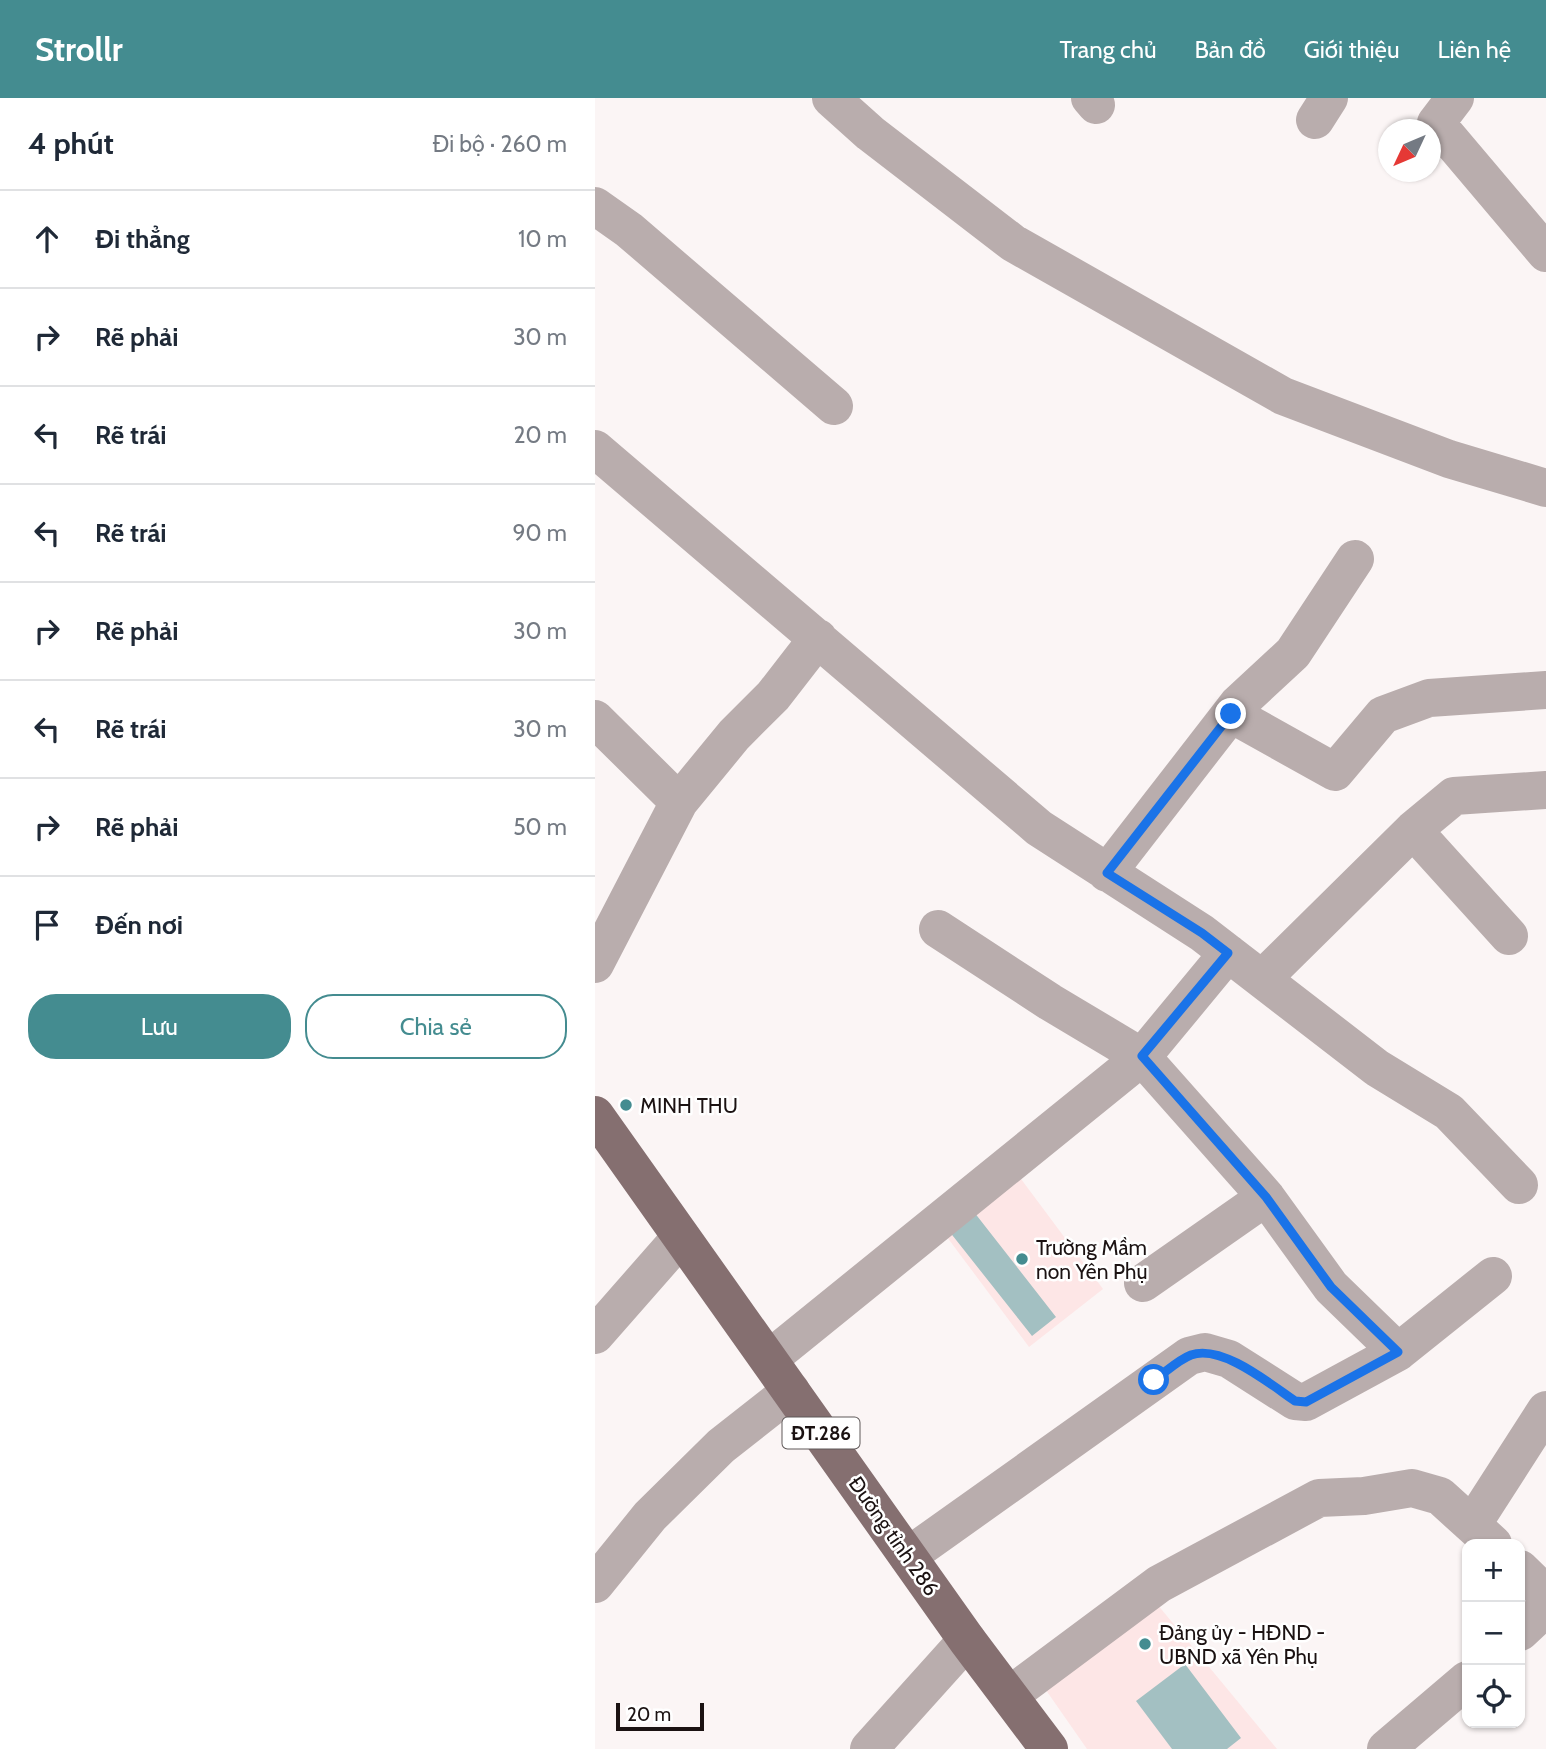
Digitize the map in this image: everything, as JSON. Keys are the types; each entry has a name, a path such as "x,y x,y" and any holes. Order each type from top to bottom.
{"main road":[{"name":"Đường tỉnh 286","path":"595,1115 967,1640 1049,1749"}],"street":[{"path":"831,98 870,133 1013,243 1283,396 1449,459 1546,488"},
{"path":"1455,98 1436,123 1546,253"},
{"path":"595,206 629,230 834,407"},
{"path":"595,449 1039,828 1202,933 1377,1068 1449,1112 1519,1185"},
{"path":"1107,873 1231,714 1249,693 1293,653 1355,559"},
{"path":"595,964 679,802 733,735 773,696 818,638"},
{"path":"1231,714 1335,772 1383,715 1429,698 1546,690"},
{"path":"595,719 679,802"},
{"path":"1263,978 1413,830 1454,796 1546,790"},
{"path":"1413,830 1509,936"},
{"path":"938,929 1050,1002 1142,1056 1266,1197 1331,1287 1398,1352"},
{"path":"769,1359 1142,1056 1228,953"},
{"path":"1143,1283 1266,1197"},
{"path":"595,1335 681,1237"},
{"path":"908,1556 1189,1356 1205,1352 1229,1359 1295,1401 1306,1402 1398,1352 1493,1276"},
{"path":"595,1584 650,1516 721,1446 791,1391"},
{"path":"1010,1695 1159,1584 1319,1498 1364,1496 1412,1488 1440,1496 1483,1534 1546,1410"},
{"path":"1525,1574 1546,1594"},
{"path":"1525,1627 1546,1608"},
{"path":"869,1749 967,1640"},
{"path":"1387,1749 1462,1684"}],"shaded area":[{"name":"Trường Mầm non Yên Phụ","path":"1015,1171 1103,1289 1029,1347 941,1229"},
{"name":"Đảng ủy - HĐND - UBND xã Yên Phụ","path":"1157,1604 1277,1749 1087,1749 1041,1683"}],"building":[{"path":"974,1212 1056,1317 1032,1336 949,1231"},
{"path":"1185,1664 1241,1738 1227,1749 1172,1749 1136,1701"}],"place":[{"name":"MINH THU","path":"626,1105"},
{"name":"Trường Mầm non Yên Phụ","path":"1022,1259"},
{"name":"Đảng ủy - HĐND - UBND xã Yên Phụ","path":"1145,1644"}],"route":[{"path":"1154,1380 1189,1356 1205,1352 1229,1359 1295,1401 1306,1402 1398,1352 1331,1287 1266,1197 1142,1056 1228,953 1202,933 1107,873 1231,714"}]}
